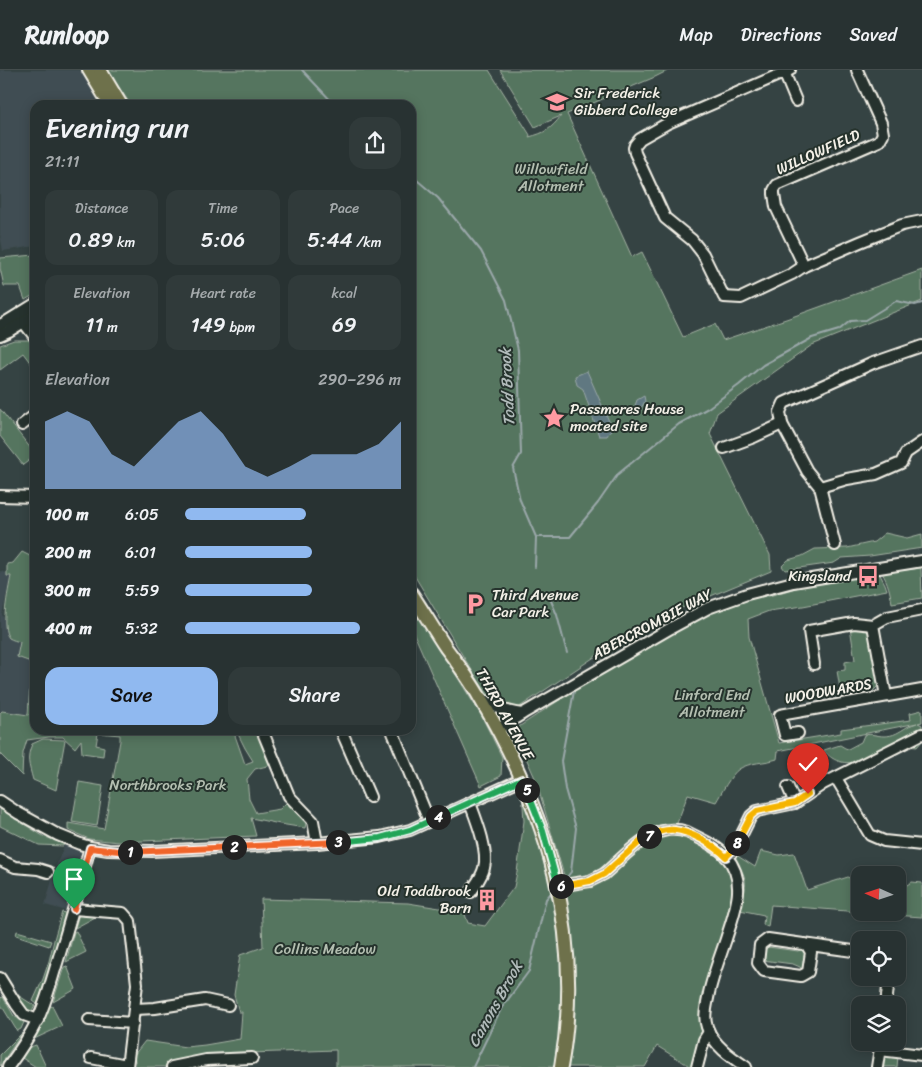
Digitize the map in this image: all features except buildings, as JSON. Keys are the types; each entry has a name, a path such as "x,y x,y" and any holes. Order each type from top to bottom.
{"main road":[{"path":"89,70 107,100"},
{"path":"100,70 118,100"},
{"name":"THIRD AVENUE","path":"416,601 480,697 498,729 522,779 543,831 558,886 566,935 568,998 561,1067"}],"street":[{"name":"WILLOWFIELD","path":"804,266 776,207 774,190 777,185 879,141 882,138 881,124 857,70"},
{"path":"796,101 787,71 668,123 634,144 634,148 665,218 692,240 703,254 724,297 741,298 792,274 804,266 902,225 922,221"},
{"path":"0,334 10,331 30,309"},
{"path":"0,325 30,316"},
{"path":"21,318 30,330"},
{"path":"835,545 820,487 807,471 782,424 780,412 784,403 874,363 922,346"},
{"path":"22,426 30,420"},
{"path":"724,448 782,424"},
{"path":"820,487 847,478 876,474 902,463 906,453 922,442"},
{"path":"0,496 30,497"},
{"name":"ABERCROMBIE WAY","path":"498,729 708,608 746,594 793,582 922,561"},
{"name":"WOODWARDS","path":"814,664 809,631 854,623 873,625 887,617 922,610"},
{"name":"WOODWARDS","path":"873,625 886,696"},
{"name":"WOODWARDS","path":"798,733 785,735 780,714 922,690"},
{"path":"480,697 506,712 522,714"},
{"path":"726,857 736,846 751,816 761,809 795,803 823,784 922,734"},
{"path":"264,735 289,796 313,821 317,843"},
{"path":"343,735 370,797"},
{"path":"394,735 429,821"},
{"path":"836,778 870,835 884,842 922,845"},
{"path":"0,801 58,835 90,848 152,851 380,838 410,830 522,779"},
{"path":"788,787 795,803"},
{"path":"470,803 482,839 485,862 482,874 471,892"},
{"path":"558,886 597,878 642,840 656,832 666,830 687,832 718,849 735,870 738,897 735,912 712,980 704,1014 706,1025 714,1040 746,1067"},
{"path":"8,1067 22,1048 38,1020 74,909 90,848"},
{"path":"0,860 15,867 48,872"},
{"path":"74,909 123,913 129,919 134,949 137,984 127,1066 91,1058"},
{"path":"806,944 811,952 808,972 801,976 764,971 758,963 760,945 768,940 806,944 851,951"},
{"path":"0,978 24,1015 38,1020"},
{"path":"134,1009 155,1008 205,1000 228,1005"},
{"path":"89,1020 133,1023"},
{"path":"697,1067 704,1040 709,1032"},
{"path":"877,1067 879,1051"},
{"path":"903,1051 922,1055"},
{"path":"172,1067 206,1060 252,1058"}],"shaded area":[{"path":"0,70 80,70 97,100 30,100 30,247 3,251 0,235"},
{"path":"0,571 7,573 7,576 11,576 2,615 30,658 30,688 28,715 0,711"},
{"path":"66,841 81,847 81,859 67,911 45,905 56,866"}],"green space":[{"name":"Willowfield Allotment","path":"107,70 489,70 530,135 529,137 547,130 561,116 535,127 500,70 669,70 567,114 632,257 642,252 683,337 715,324 723,340 922,270 922,301 812,345 717,413 710,434 770,555 771,571 665,615 608,648 515,710 504,707 488,695 416,578 416,100 128,100"},
{"path":"30,255 30,297 25,300 20,286 4,286 0,258"},
{"path":"14,340 29,340 30,362 23,353 0,370 0,345"},
{"path":"0,409 30,448 30,460 23,465 0,436"},
{"path":"885,533 907,538 922,534 922,548 842,558 834,563 785,570 782,566 788,560 802,556 815,549 847,548 874,542"},
{"path":"22,552 30,556 30,662 17,657 20,642 9,638 6,633 5,618 11,576 7,576 7,564 13,563"},
{"path":"921,568 922,598 892,603 890,591 882,573"},
{"name":"Linford End Allotment","path":"877,569 887,590 769,611 748,619 749,637 779,743 841,733 841,729 911,720 910,713 922,710 922,722 918,723 922,725 922,741 917,747 906,746 898,753 893,749 879,751 858,761 847,763 832,758 824,750 840,745 848,749 861,742 864,735 891,735 917,723 778,751 777,759 748,765 739,769 716,802 688,794 676,826 600,871 576,880 576,876 574,879 564,875 535,778 515,733 520,726 590,680 705,612 759,594 769,596 806,585 876,574"},
{"path":"416,611 481,715 502,757 501,776 481,786 416,638"},
{"path":"850,627 864,627 870,631 879,685 874,690 841,694 837,671 845,670 845,662 855,660"},
{"name":"Northbrooks Park","path":"30,685 30,735 98,735 96,745 104,747 103,756 82,753 81,740 75,748 63,737 27,740 23,753 22,776 0,754 0,713 2,711 28,715"},
{"name":"Northbrooks Park","path":"120,735 235,735 245,764 253,761 238,735 260,735 264,741 271,765 255,769 247,779 249,799 256,813 280,809 288,801 308,814 305,828 251,818 256,836 119,842 89,839 68,830 68,823 104,829"},
{"path":"43,739 65,740 56,790 33,780 30,770 29,758 32,744"},
{"path":"79,782 103,786 97,826 72,822"},
{"name":"Collins Meadow","path":"522,791 551,874 562,955 564,1001 557,1067 336,1067 336,1050 222,1054 165,1067 136,1067 134,1055 145,1041 186,1047 240,1039 242,1012 239,1012 234,995 240,955 263,947 261,899 408,903 452,910 462,906 468,923 485,926 514,887 524,821"},
{"path":"0,809 43,836 64,844 63,846 39,845 0,826"},
{"path":"681,833 724,861 737,877 697,1067 691,1067 657,1046 645,1067 566,1067 575,1001 564,896 567,890 587,886 619,867 656,836"},
{"path":"761,851 779,855 794,853 807,890 848,877 851,880 851,911 771,905 768,927 763,925 764,915 740,910 744,895 745,879 735,860 736,855 755,867"},
{"path":"912,882 922,883 922,917 906,916 906,885"},
{"path":"62,912 65,913 59,936 37,1004 33,1001 49,961"},
{"path":"79,914 99,915 75,928"},
{"path":"17,931 51,941 49,946 16,935"},
{"path":"76,931 86,952 66,962 74,932"},
{"path":"764,945 798,951 805,947 807,950 805,968 802,970 793,964 762,960"},
{"path":"67,966 76,989 53,1002 64,967"},
{"path":"16,994 35,1006 31,1013 25,1010 12,995"},
{"path":"3,997 14,1016 24,1022 21,1029 17,1031 0,1003 0,998"},
{"path":"52,1006 62,1026 32,1040 48,1008"},
{"path":"22,1033 0,1066 0,1055"},
{"path":"36,1045 46,1067 36,1067 22,1058 27,1048"},
{"path":"885,1054 898,1056 897,1067 882,1067"}],"water":[{"path":"587,371 612,428 607,436 599,436 583,389 577,385 575,376"},
{"path":"644,396 645,401 637,416 633,411 637,400"}],"waterway":[{"name":"Todd Brook","path":"302,70 330,100"},
{"name":"Todd Brook","path":"416,179 438,198 481,251 506,300 518,350 521,454 513,468 520,500 536,537 535,567"},
{"path":"536,537 570,537 598,503 618,474 679,424 708,408 763,365 812,338 839,330 850,321 865,320 896,301 915,305 922,303"},
{"name":"Todd Brook","path":"547,591 557,615 567,653"},
{"name":"Canons Brook","path":"567,877 571,872 576,828 565,789 561,761 574,691"},
{"name":"Canons Brook","path":"473,1067 501,1009 529,971 546,899 551,893"}],"place":[{"name":"Sir Frederick Gibberd College","path":"557,102"},
{"name":"Passmores House moated site","path":"554,418"},
{"name":"Kingsland","path":"868,576"},
{"name":"Third Avenue Car Park","path":"475,604"},
{"name":"Old Toddbrook Barn","path":"487,900"}],"route":[{"path":"74,909 90,848 130,852 380,838 410,830 522,779 543,831 558,886 590,881 597,878 642,840 656,832 670,829 683,830 706,841 726,857 736,846 751,816 757,811 795,803 808,794"}]}
